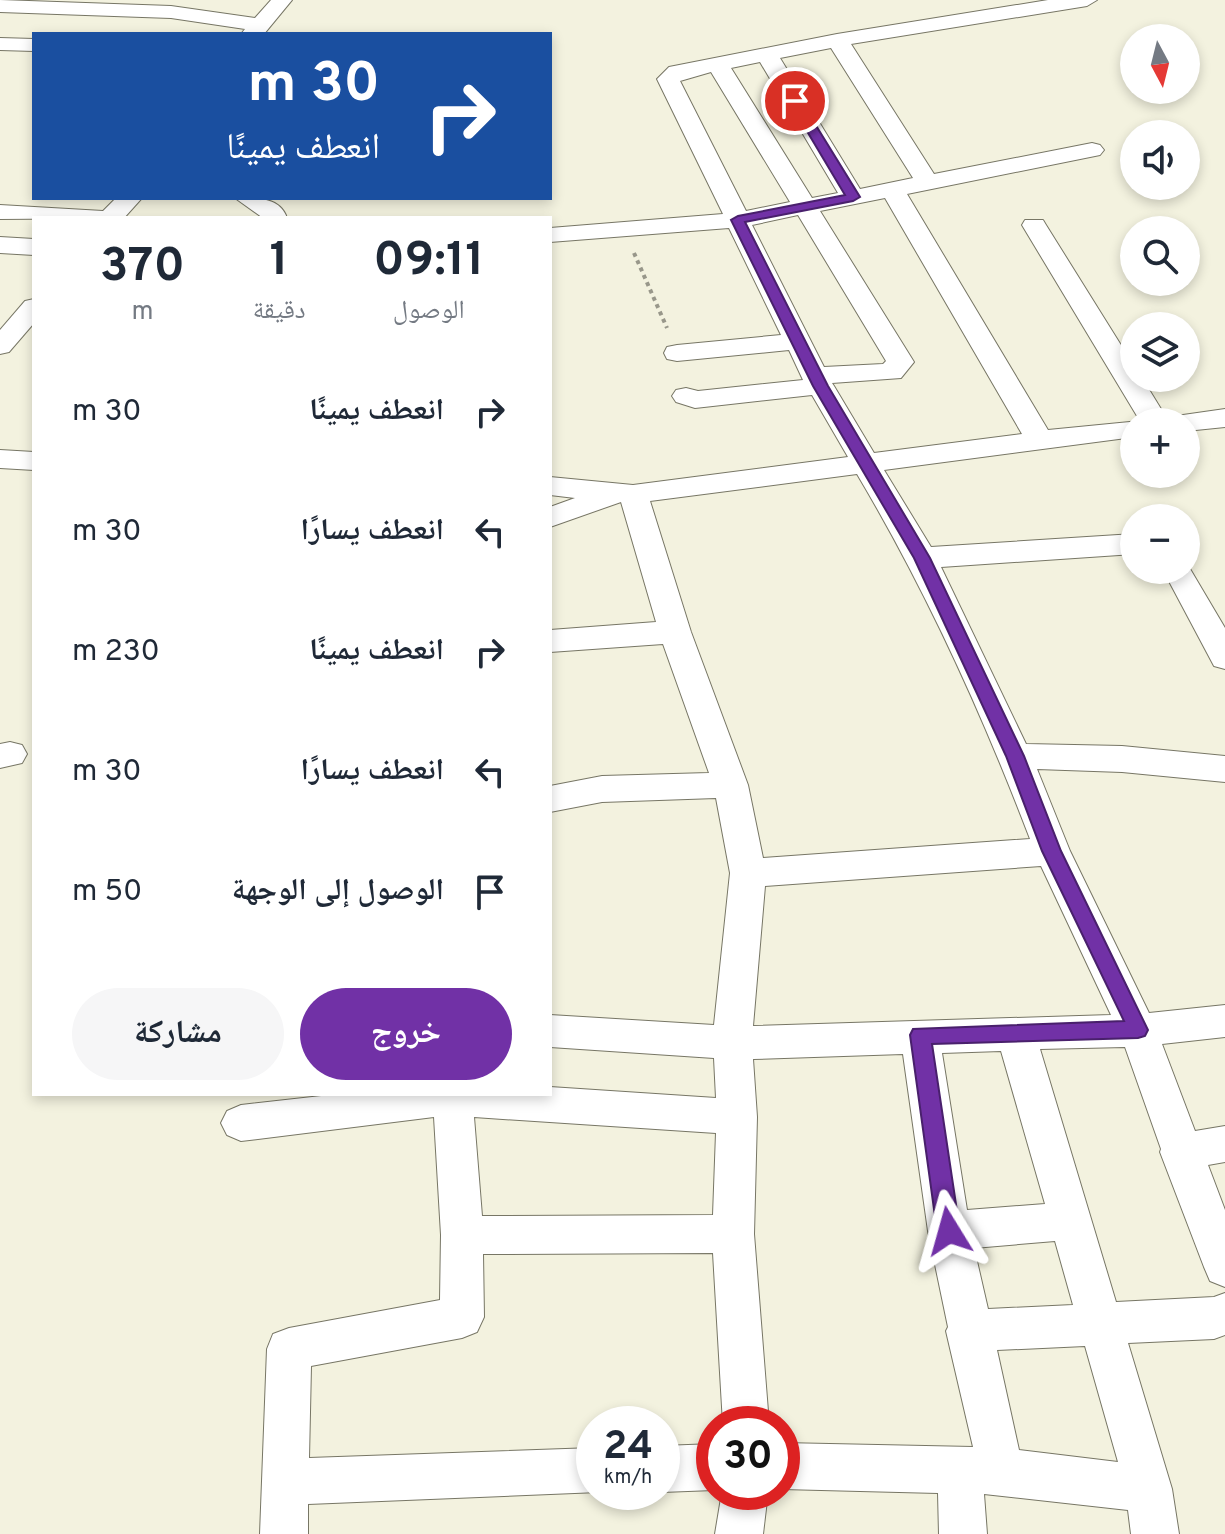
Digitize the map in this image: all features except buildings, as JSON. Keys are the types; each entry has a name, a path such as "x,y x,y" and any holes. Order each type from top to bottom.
{"street":[{"path":"0,6 171,12 256,29 282,0"},
{"path":"1087,0 766,53 677,72 668,79 818,381 922,558 1015,756 1052,851 1138,1030 1180,1152 1225,1267"},
{"path":"837,40 927,181"},
{"path":"0,44 32,45"},
{"path":"766,53 853,197"},
{"path":"686,396 695,400 891,372 898,368 900,362 717,63"},
{"path":"552,235 738,220 1092,150"},
{"path":"892,189 1040,440"},
{"path":"112,216 128,200"},
{"path":"253,200 262,203 275,216"},
{"path":"0,212 68,216"},
{"path":"1034,225 1146,408"},
{"path":"0,245 32,247"},
{"path":"0,346 32,309"},
{"path":"677,353 797,341"},
{"path":"1200,421 1225,418"},
{"path":"552,516 624,494 1120,430"},
{"path":"0,459 32,461"},
{"path":"552,486 624,494"},
{"path":"624,494 731,785 748,873 732,1043 737,1117 733,1234 745,1406"},
{"path":"922,558 1120,545"},
{"path":"1185,584 1225,658"},
{"path":"552,641 675,632"},
{"path":"1015,756 1122,759 1225,769"},
{"path":"552,799 602,789 731,785"},
{"path":"748,873 1052,851"},
{"path":"552,1031 732,1043 1138,1030 1225,1021"},
{"path":"1015,1032 1149,1489 1155,1534"},
{"path":"920,1035 949,1231 968,1331 981,1470 963,1534"},
{"path":"241,1123 452,1096 737,1117"},
{"path":"284,1534 289,1349 462,1317 462,1235 452,1096"},
{"path":"1180,1152 1225,1144"},
{"path":"949,1231 1072,1221"},
{"path":"462,1235 733,1234"},
{"path":"968,1331 1214,1318 1225,1314"},
{"path":"800,1466 981,1470 1149,1489"},
{"path":"286,1482 576,1472"},
{"path":"739,1534 742,1510"}],"path":[{"path":"624,230 677,353"}],"route":[{"path":"795,101 853,197 738,220 820,386 922,558 1015,756 1052,851 1138,1030 920,1035 949,1231"}]}
